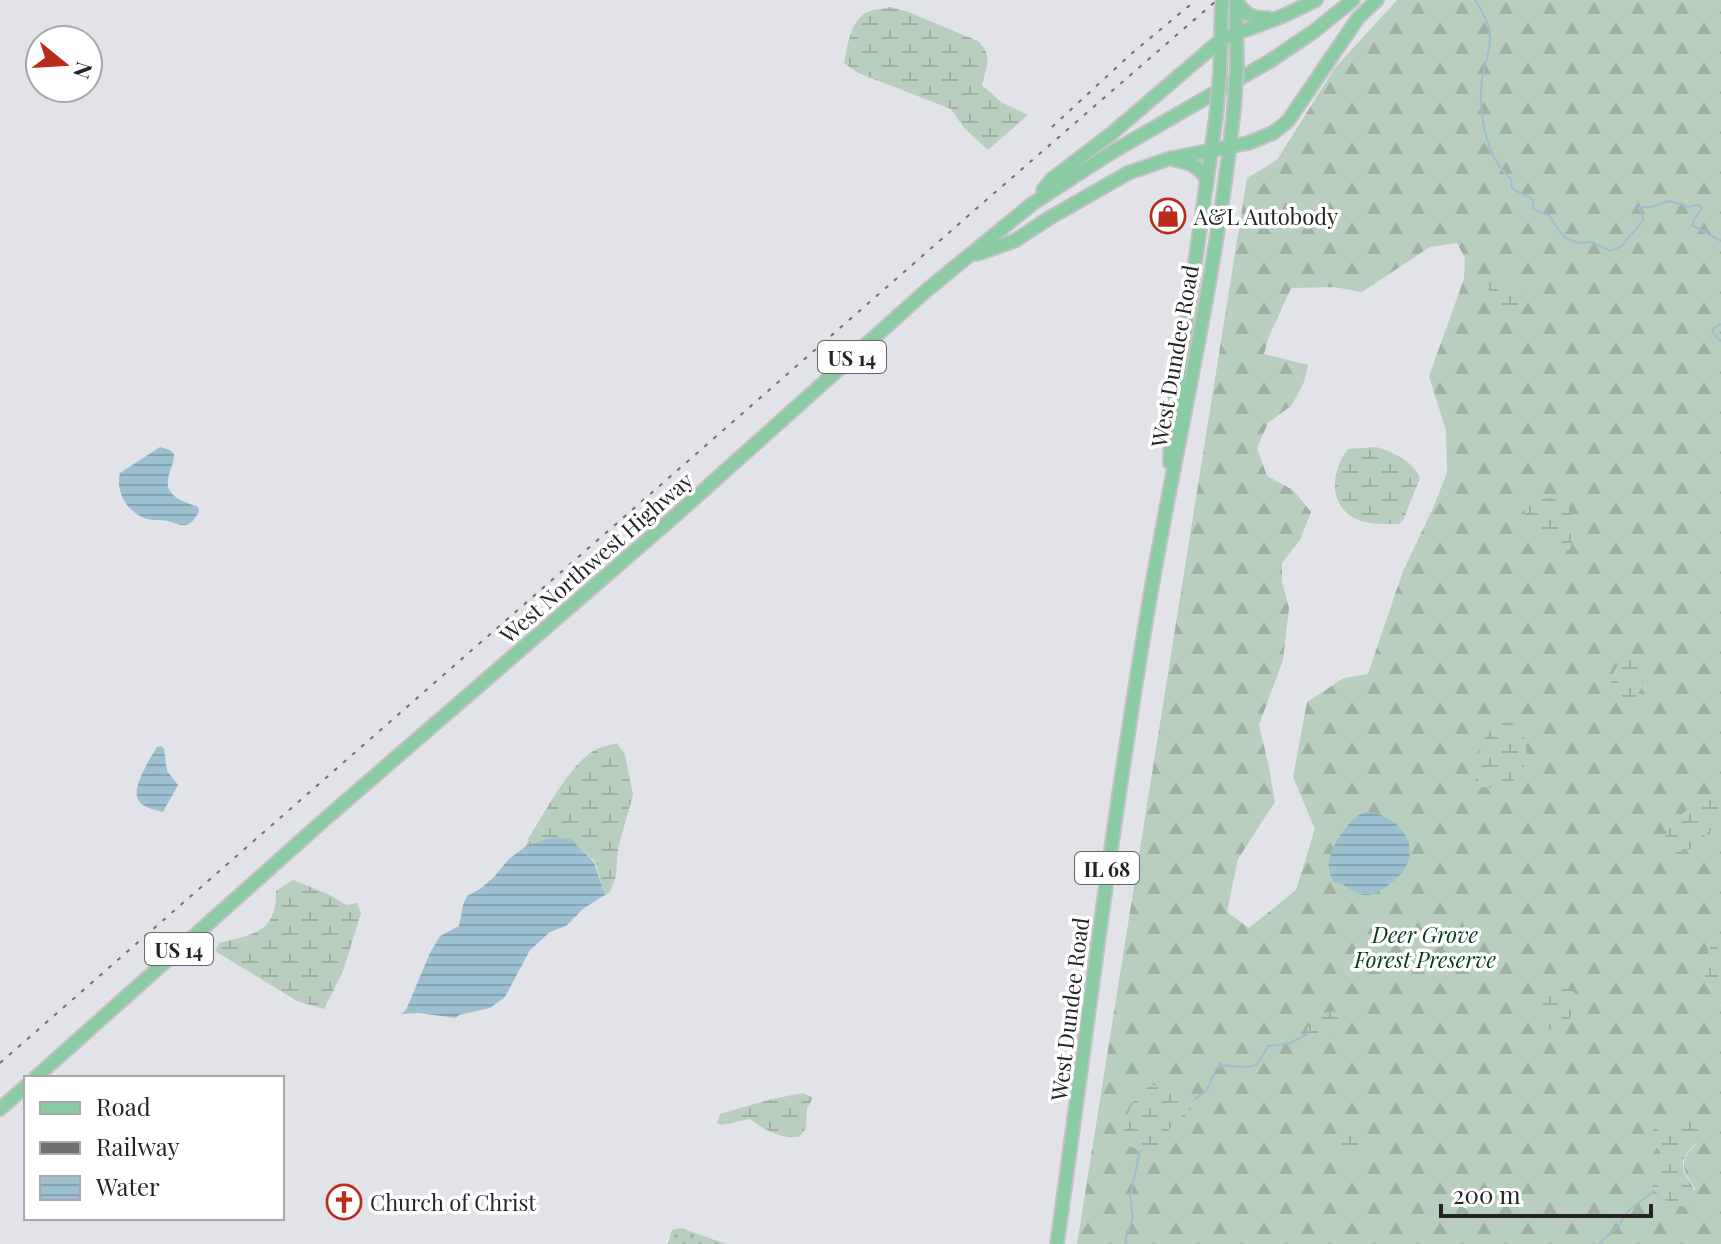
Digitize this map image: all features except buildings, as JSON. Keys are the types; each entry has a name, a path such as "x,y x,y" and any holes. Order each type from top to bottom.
{"main road":[{"path":"1237,0 1246,13 1256,18 1283,16"},
{"name":"IL 68","path":"1237,0 1237,33"},
{"path":"1032,204 1052,179 1111,134 1222,39 1316,0"},
{"name":"West Northwest Highway","path":"37,1076 324,820 676,515 967,257 1032,204 1107,155 1237,82 1313,32 1353,0"},
{"path":"967,257 1014,241 1128,173 1168,159 1248,143 1273,133 1288,121 1358,18 1377,0"},
{"name":"IL 68","path":"1222,4 1222,39"},
{"name":"West Dundee Road","path":"1057,1244 1109,857 1149,603 1193,373 1230,147 1237,33"},
{"name":"West Dundee Road","path":"1168,494 1171,430 1212,150 1222,39"},
{"path":"1168,159 1193,164 1203,172 1207,182"},
{"path":"0,1109 24,1088"}],"green space":[{"name":"Deer Grove Forest Preserve","path":"1397,0 1721,0 1721,797 1692,807 1665,854 1689,850 1707,832 1721,830 1721,934 1712,939 1703,972 1716,1003 1721,1006 1721,1244 1077,1244 1247,178 1277,160 1334,69","holes":["1457,243 1465,258 1464,279 1429,376 1446,431 1447,473 1403,571 1368,674 1344,678 1307,702 1293,777 1315,829 1296,890 1249,928 1227,912 1238,859 1275,802 1259,725 1283,660 1289,607 1282,583 1282,563 1300,540 1311,512 1293,490 1267,476 1257,448 1268,423 1292,405 1304,382 1308,365 1264,354 1268,339 1291,288 1334,287 1362,292 1430,247","1696,1144 1684,1161 1688,1177 1696,1190 1652,1188 1662,1156"]},
{"path":"890,7 978,41 987,57 982,85 1001,102 1028,115 988,150 964,128 951,109 858,73 844,63 851,33 858,20 870,11"},
{"path":"1495,280 1521,287 1527,301 1521,311 1506,307 1494,298 1488,283"},
{"path":"1376,447 1407,462 1420,478 1399,524 1370,523 1354,518 1345,512 1336,495 1338,466 1348,449"},
{"path":"1538,493 1568,505 1575,524 1570,550 1548,541 1528,521 1525,504"},
{"path":"1626,657 1640,668 1643,682 1637,696 1622,705 1613,693 1611,681 1616,668"},
{"path":"1506,721 1517,727 1524,737 1525,763 1519,775 1508,784 1494,788 1475,785 1485,738 1497,725"},
{"path":"617,743 625,755 633,795 618,848 616,876 610,892 605,896 595,861 571,840 552,837 527,845 551,802 578,764 599,748"},
{"path":"1721,797 1721,830 1707,832 1689,850 1665,854 1660,851 1670,829 1682,814"},
{"path":"293,880 346,905 357,903 361,913 343,971 324,1009 297,1001 215,951 219,943 261,929 272,915 276,891"},
{"path":"1719,934 1721,1006 1716,1003 1703,972 1712,939"},
{"path":"1558,982 1575,993 1574,1007 1566,1023 1547,1030 1543,1004 1548,992"},
{"path":"1330,1011 1342,1014 1334,1034 1323,1043 1306,1035 1314,1019"},
{"path":"1154,1085 1180,1091 1195,1099 1187,1115 1168,1131 1155,1157 1123,1143 1130,1108 1146,1088"},
{"path":"803,1093 813,1098 807,1108 806,1128 799,1137 778,1135 750,1119 721,1125 717,1123 720,1114"},
{"path":"1688,1115 1699,1118 1701,1126 1700,1134 1683,1165 1696,1201 1690,1207 1669,1202 1652,1188 1662,1156 1649,1134 1656,1127 1675,1128"},
{"path":"1350,1128 1359,1131 1361,1147 1355,1159 1345,1164 1338,1155 1338,1147 1342,1136"},
{"path":"681,1228 726,1244 668,1244 672,1230"}],"water":[{"path":"160,447 174,454 168,479 170,490 177,498 198,507 195,518 186,525 140,516 121,495 120,473"},
{"path":"161,746 167,771 178,785 163,812 144,805 137,796 142,774 157,747"},
{"path":"1367,812 1394,823 1406,837 1410,854 1396,879 1368,895 1333,882 1329,865 1333,848 1342,832 1354,819"},
{"path":"552,837 571,839 594,862 605,895 584,908 566,926 550,932 530,950 505,997 490,1008 456,1018 401,1014 406,1010 440,936 459,926 467,896 480,889 527,845"}],"waterway":[{"path":"1475,0 1490,35 1481,92 1485,133 1495,159 1511,179 1512,188 1533,200 1533,209 1549,215 1566,238 1579,243 1592,242 1610,251 1622,246 1642,222 1639,207 1669,201 1689,207 1696,205 1701,206 1701,210 1692,225 1721,241"},
{"path":"1721,324 1712,332 1721,341"},
{"path":"1195,1099 1207,1090 1216,1069 1221,1065 1257,1065 1268,1046 1288,1044 1306,1035"},
{"path":"1127,1244 1125,1241 1133,1217 1130,1197 1140,1151"},
{"path":"1599,1244 1619,1225 1628,1211 1654,1191"}],"railway":[{"path":"1052,127 1131,54 1196,0"},
{"path":"0,1063 1217,0"}],"place":[{"name":"A&L Autobody","path":"1168,216"},
{"name":"Church of Christ","path":"344,1202"}]}
